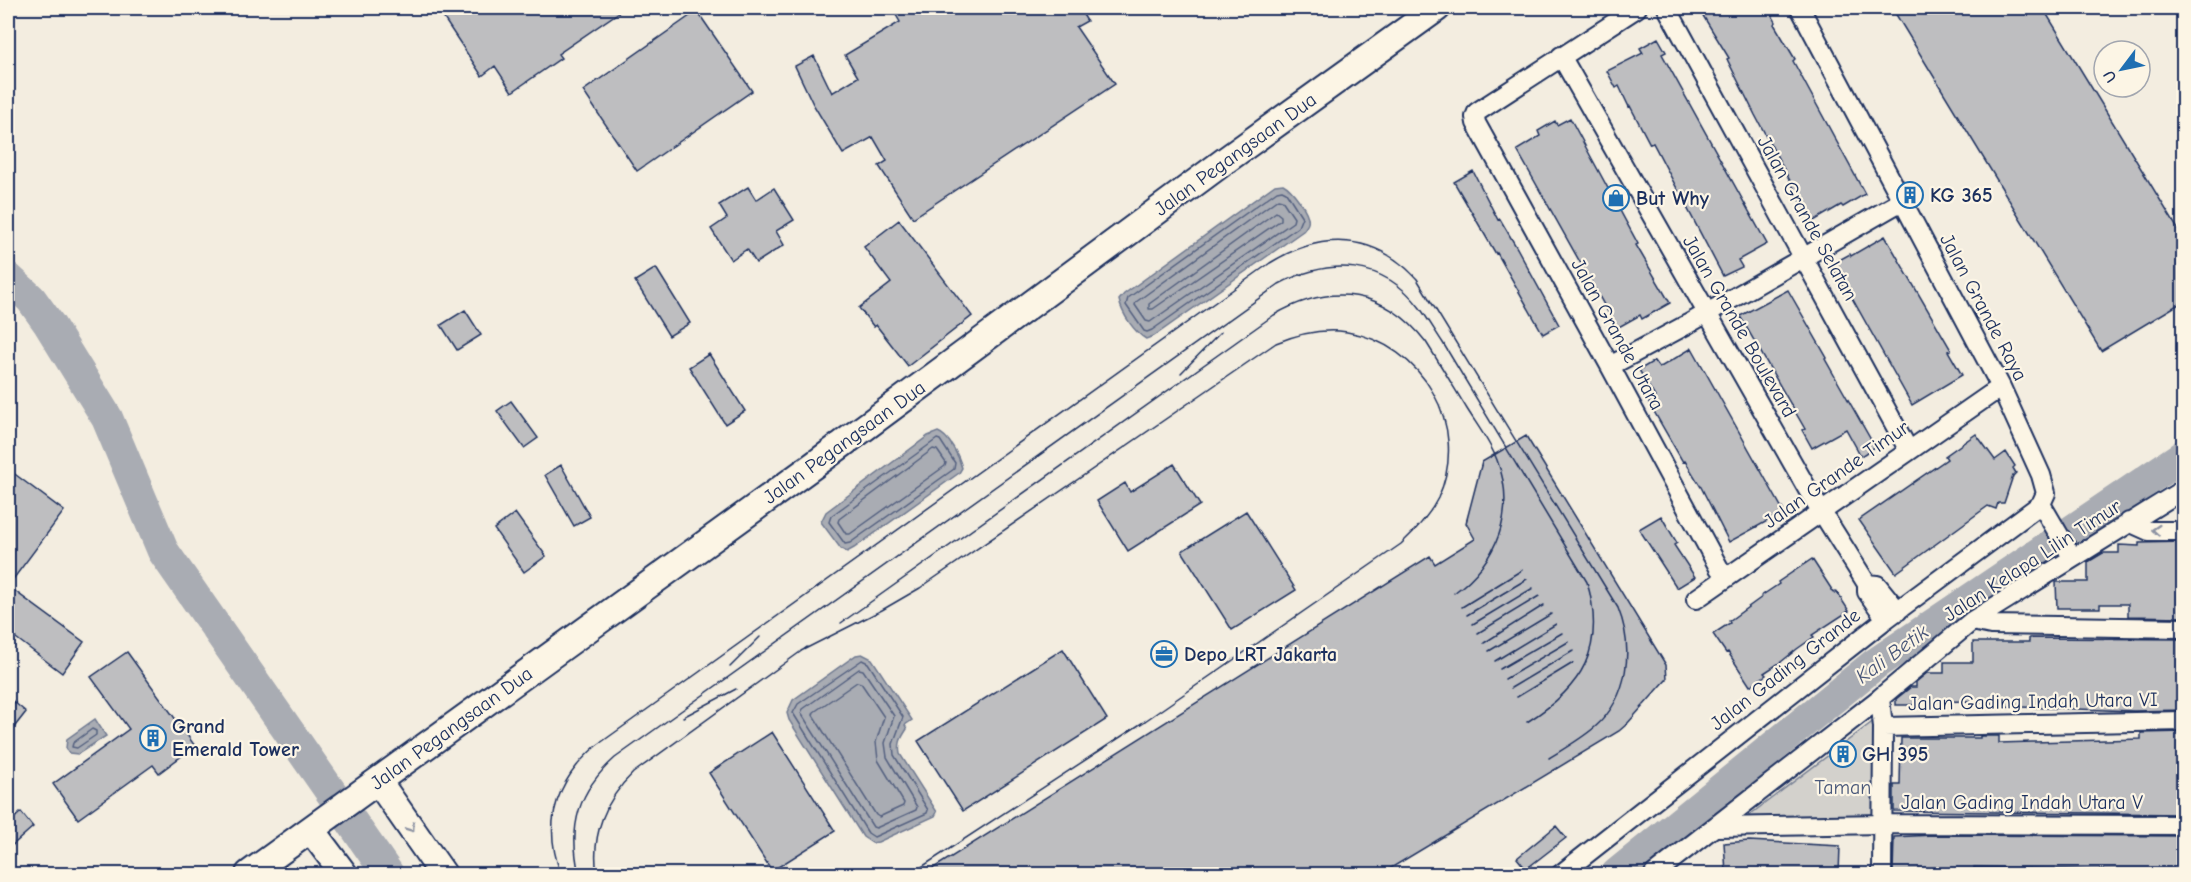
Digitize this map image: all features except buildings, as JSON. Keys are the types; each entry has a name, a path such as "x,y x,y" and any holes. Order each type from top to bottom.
{"main road":[{"name":"Jalan Pegangsaan Dua","path":"249,874 814,465 1226,160 1437,8"},
{"path":"373,785 443,874"},
{"path":"315,827 344,874"}],"street":[{"path":"1562,56 1637,8"},
{"name":"Jalan Grande Selatan","path":"1667,8 1909,451"},
{"name":"Jalan Grande Raya","path":"1800,8 2001,387 2041,475 2046,493 2043,507"},
{"name":"Jalan Grande Utara","path":"1562,56 1477,111 1476,123 1719,568 1727,577"},
{"name":"Jalan Grande Boulevard","path":"1562,56 1822,513 1867,584 1877,585 1892,615"},
{"path":"1610,366 1902,201"},
{"name":"Jalan Grande Timur","path":"1696,598 2001,387"},
{"name":"Jalan Kelapa Lilin Timur","path":"1654,874 1880,698 1972,621 2073,552 2184,489"},
{"path":"2043,507 2073,552"},
{"name":"Jalan Gading Grande","path":"1561,874 1892,615 2043,507"},
{"path":"2124,525 2149,531 2184,531"},
{"path":"1972,621 1991,625 2184,628"},
{"path":"1880,698 1883,727 1882,874"},
{"name":"Jalan Gading Indah Utara VI","path":"1883,727 2184,721"},
{"name":"Jalan Gading Indah Utara V","path":"1716,827 1883,824 2184,825"}],"green space":[{"name":"Taman","path":"1875,720 1878,823 1743,820"}],"water":[{"path":"1283,184 1304,207 1308,223 1303,231 1154,336 1146,339 1137,332 1129,322 1119,300 1124,294 1275,185"},
{"path":"938,432 950,442 956,452 962,468 959,473 854,548 847,552 841,549 821,522 826,512 928,436"},
{"path":"862,654 872,659 912,720 905,725 907,729 900,741 900,754 937,812 935,816 872,843 863,837 789,720 787,713 793,700 856,655"},
{"path":"95,719 106,736 78,754 69,753 66,748 67,739"}],"waterway":[{"path":"8,278 31,299 49,324 107,418 163,551 388,874"},
{"name":"Kali Betik","path":"1617,874 1875,664 2184,455"}],"tram line":[{"path":"561,874 555,856 553,838 556,804 571,774 596,746 1270,263 1309,246 1328,242 1366,245 1401,264 1417,279 1618,608 1623,623 1627,655 1621,687 1615,701 1595,727 1549,758"},
{"path":"579,874 575,840 579,810 592,783 615,758 1279,284 1317,270 1336,267 1373,272 1390,280 1420,308 1587,582 1594,627 1585,664 1576,680 1563,695 1527,722"},
{"path":"841,623 1274,315 1316,298 1336,295 1356,296 1375,301 1410,324 1426,342 1497,460 1503,479 1505,498 1504,516 1499,534 1482,566 1454,593"},
{"path":"801,651 920,588 1276,343 1319,331 1347,332 1374,340 1398,353 1417,371 1433,392 1443,417 1448,443 1447,471 1434,505 1422,522 1401,544 1145,721 911,874"},
{"path":"1181,373 1221,332"},
{"path":"1462,607 1522,570"},
{"path":"1467,615 1527,579"},
{"path":"1473,624 1533,588"},
{"path":"1478,633 1539,596"},
{"path":"1484,643 1544,605"},
{"path":"1489,651 1551,614"},
{"path":"1495,661 1556,624"},
{"path":"1500,669 1562,633"},
{"path":"730,667 760,637"},
{"path":"1505,679 1568,642"},
{"path":"597,874 598,832 608,807 623,783 633,773 807,647"},
{"path":"1511,688 1573,651"},
{"path":"1517,697 1573,663"},
{"path":"683,717 736,689"}],"place":[{"name":"KG 365","path":"1910,195"},
{"name":"But Why","path":"1616,198"},
{"name":"Depo LRT Jakarta","path":"1164,654"},
{"name":"Grand Emerald Tower","path":"153,738"},
{"name":"GH 395","path":"1843,754"}]}
